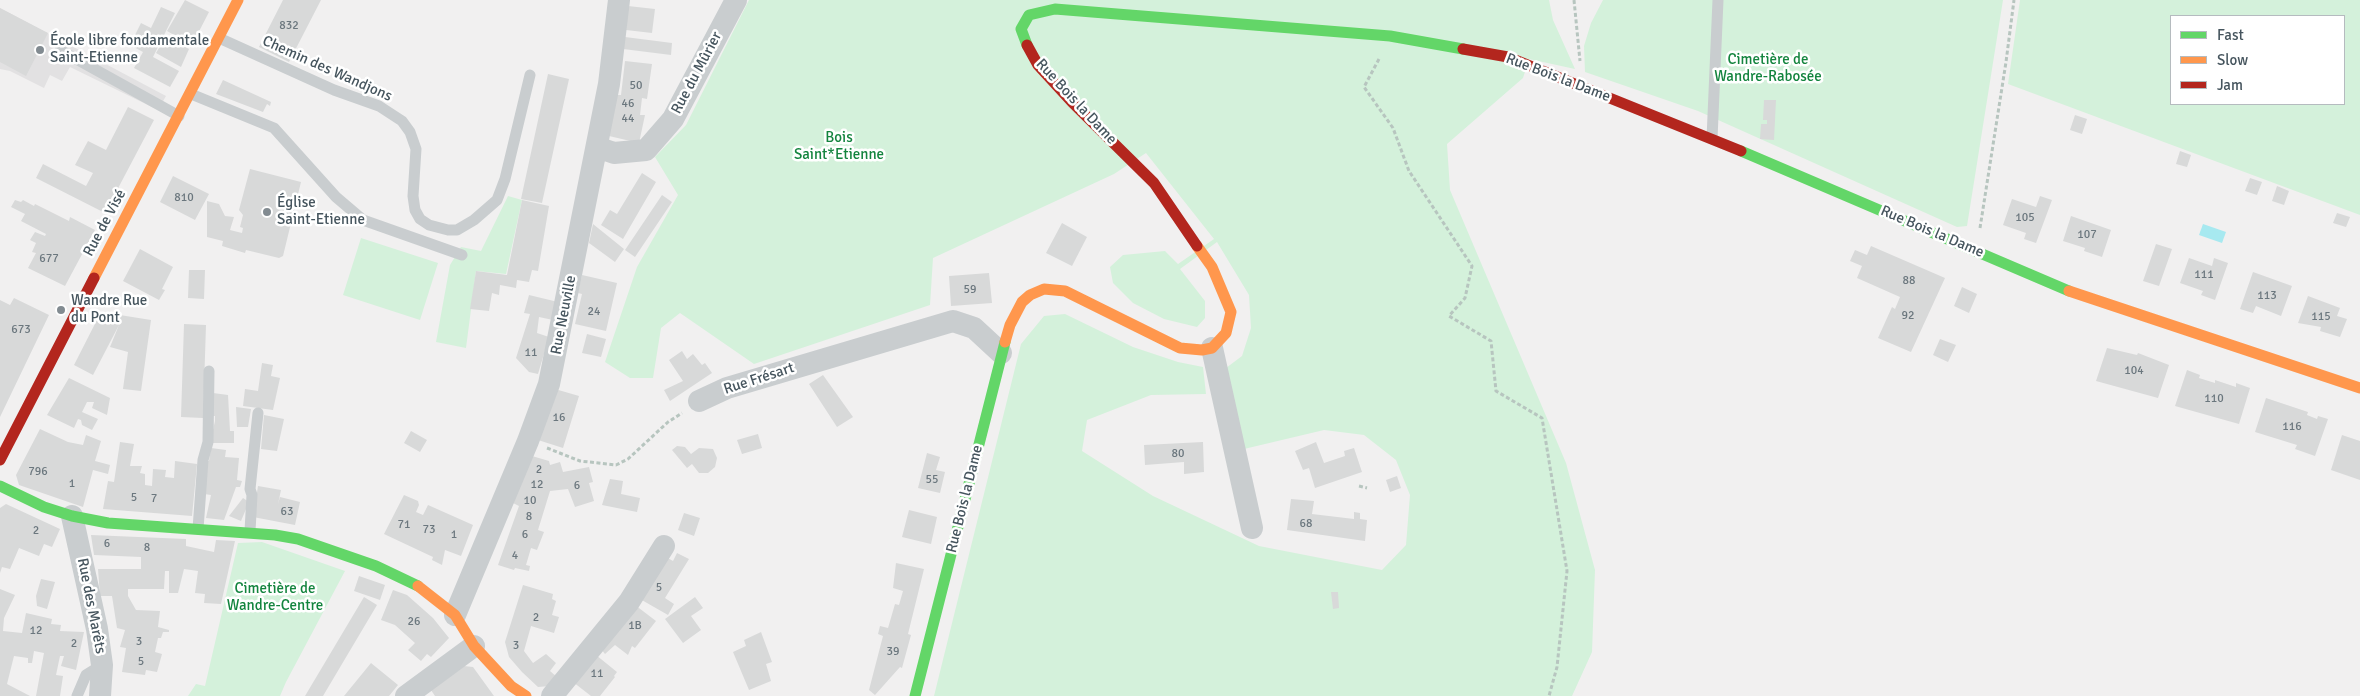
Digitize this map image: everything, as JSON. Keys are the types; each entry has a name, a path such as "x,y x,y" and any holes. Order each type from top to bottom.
{"street":[{"name":"Rue de Visé","path":"0,460 238,0"},
{"name":"Rue Neuville","path":"454,615 528,441 551,375 609,84 619,0"},
{"name":"Rue du Mûrier","path":"597,147 614,153 646,150 673,119 736,0"},
{"name":"Rue Bois la Dame","path":"915,696 1002,353 1010,325 1022,302 1030,295 1044,289 1066,291 1180,348 1202,350 1212,348 1226,333 1231,312 1212,267 1154,183 1072,102 1038,65 1025,42 1021,29 1029,15 1055,9 1390,36 1508,57 1712,139 2064,289 2360,388"},
{"name":"Rue Frésart","path":"699,402 727,388 953,321 974,328 1002,353"},
{"path":"1212,348 1252,528"},
{"path":"0,486 44,507 72,516 108,523 250,531 298,539 376,566 415,584 454,615 474,646 511,686 526,696"},
{"name":"Rue des Marêts","path":"72,516 97,629 102,665 100,696"},
{"path":"552,696 629,602 664,546"},
{"path":"406,696 474,646"}],"lane":[{"path":"1029,15 1031,0"},
{"path":"1712,139 1718,0"},
{"name":"Chemin des Wandjons","path":"219,38 334,90 379,106 402,121 410,132 416,150 413,196 415,210 420,219 429,225 448,230 457,230 474,220 496,200 505,179 530,75"},
{"path":"60,50 179,116"},
{"path":"191,94 274,128 336,197 363,220 462,255"},
{"path":"198,529 203,460 208,442 209,371"},
{"path":"250,531 252,495 250,489 258,413"},
{"path":"77,696 86,676 102,665"}],"path":[{"path":"1574,0 1581,69 1576,83"},
{"path":"1976,250 2014,0"},
{"path":"1390,36 1364,87 1393,128 1409,171 1472,266 1466,298 1449,316 1491,341 1496,391 1542,418 1567,571 1557,667 1549,696"},
{"path":"528,441 580,461 616,465 628,459 668,422 699,402"},
{"path":"1359,486 1367,488"}],"shaded area":[{"name":"École libre fondamentale Saint-Etienne","path":"0,8 166,96 158,110 70,67 62,81 50,75 44,88 10,71 0,69"}],"green space":[{"name":"Bois Saint*Etienne","path":"749,0 1549,0 1553,20 1575,69 1529,59 1523,78 1447,144 1450,190 1566,463 1595,570 1592,652 1572,696 934,696 1021,344 1044,316 1065,314 1133,347 1178,362 1203,367 1206,394 1151,395 1087,420 1082,451 1153,496 1259,546 1382,570 1406,545 1410,495 1396,460 1364,435 1324,430 1244,449 1226,368 1242,356 1251,328 1249,295 1217,242 1180,269 1205,301 1205,318 1197,327 1164,319 1133,303 1113,283 1110,267 1123,255 1165,251 1178,264 1214,239 1146,153 1114,174 933,258 930,305 754,364 680,313 661,328 653,378 630,378 605,362 637,267 678,195 655,157 686,125"},
{"name":"Cimetière de Wandre-Rabosée","path":"1603,0 2003,0 1967,226 1957,227 1698,111 1585,72 1584,46 1591,23"},
{"path":"2020,0 2360,0 2360,215 2008,84"},
{"path":"508,196 522,200 506,274 476,271 466,348 436,342 450,265 461,247 481,251"},
{"path":"361,238 438,263 420,320 343,295"},
{"name":"Cimetière de Wandre-Centre","path":"262,542 345,571 280,696 188,696 196,684 205,686 238,543"}],"water":[{"path":"2203,224 2226,232 2222,243 2199,235"}],"building":[{"path":"185,0 209,12 192,45 167,31"},
{"path":"283,0 321,0 289,62 259,47"},
{"path":"628,6 655,9 652,33 626,30"},
{"path":"161,7 175,13 153,57 179,71 170,87 134,68 143,52 130,45 141,23 151,28"},
{"path":"0,8 48,33 26,76 0,62"},
{"path":"166,36 189,49 181,67 156,53"},
{"path":"625,37 672,43 671,55 623,49"},
{"path":"625,61 652,64 647,99 642,98 640,115 645,115 639,143 609,136 617,95 621,95"},
{"path":"548,74 569,79 542,203 521,199"},
{"path":"223,80 271,102 270,106 267,104 263,112 216,94"},
{"path":"1764,100 1776,100 1774,140 1760,139 1761,124 1767,124 1767,120 1763,120"},
{"path":"128,107 154,120 105,213 36,178 43,164 86,186 93,173 75,165 88,141 106,150"},
{"path":"2075,115 2087,119 2082,134 2070,130"},
{"path":"2180,151 2191,155 2187,167 2176,164"},
{"name":"Église Saint-Etienne","path":"250,169 301,182 283,256 279,258 246,250 245,253 222,246 223,241 207,237 207,201 219,204 225,216 234,217 230,230 242,233 243,228 240,227 243,215 239,210"},
{"path":"642,173 656,182 623,239 601,225 610,210 617,214"},
{"path":"173,176 209,194 195,220 160,202"},
{"path":"2250,178 2262,182 2257,195 2245,191"},
{"path":"2277,186 2289,191 2284,205 2272,201"},
{"path":"662,195 672,202 635,257 625,250"},
{"path":"2040,196 2052,200 2036,243 2024,239 2026,233 2003,225 2012,199 2036,207"},
{"path":"15,200 21,202 23,200 34,206 35,204 69,221 70,217 95,230 65,286 28,268 36,253 32,252 36,243 30,240 35,232 45,236 46,234 21,221 25,214 11,207"},
{"path":"522,200 549,206 538,271 532,270 529,282 517,280 516,288 500,285 499,295 492,293 489,311 470,309 476,271 507,275"},
{"path":"2337,213 2350,217 2346,227 2333,223"},
{"path":"2071,216 2111,230 2102,257 2084,251 2085,248 2063,241"},
{"path":"1062,223 1087,237 1072,266 1046,253"},
{"path":"593,224 624,249 615,262 589,243"},
{"path":"2156,244 2172,249 2159,286 2143,281"},
{"path":"1871,246 1945,278 1911,352 1878,338 1892,307 1895,309 1900,297 1857,278 1862,266 1850,261 1855,250 1867,255"},
{"path":"140,249 173,267 162,289 165,290 159,300 123,281"},
{"path":"2189,258 2212,266 2214,258 2228,263 2215,300 2201,295 2203,291 2180,283"},
{"path":"189,270 205,270 204,299 188,298"},
{"path":"2253,272 2292,286 2281,316 2256,306 2253,313 2240,309"},
{"path":"989,273 992,303 951,306 949,276"},
{"path":"582,275 617,283 606,331 575,324 582,294 578,293"},
{"path":"1962,287 1977,294 1969,313 1954,306"},
{"path":"529,295 558,302 553,320 539,317 537,333 549,337 538,374 529,372 516,358 530,314 524,313"},
{"path":"2308,296 2340,308 2337,316 2347,319 2340,337 2320,331 2321,327 2298,323"},
{"path":"14,298 49,315 0,417 0,300 10,305"},
{"path":"101,312 151,320 141,391 123,389 128,352 110,347 119,325 93,375 74,365"},
{"path":"184,324 206,325 203,418 181,417"},
{"path":"587,334 606,339 601,357 582,353"},
{"path":"1940,339 1956,345 1948,362 1933,355"},
{"path":"2107,348 2137,355 2138,353 2169,365 2158,398 2096,381"},
{"path":"682,351 687,359 693,354 702,365 705,363 712,373 670,401 664,390 683,381 669,360"},
{"path":"262,363 273,365 271,376 280,378 273,410 243,406 245,389 258,391"},
{"path":"2187,370 2200,375 2199,378 2215,383 2215,380 2236,387 2236,383 2250,388 2239,424 2175,406"},
{"path":"823,375 853,417 837,427 809,384"},
{"path":"69,378 110,398 107,415 92,408 94,402 87,402 82,412 98,419 92,430 82,425 81,420 78,419 74,428 47,415"},
{"path":"555,389 579,396 563,448 538,440"},
{"path":"213,393 228,395 230,431 234,431 234,443 210,443 215,421 215,416 211,416"},
{"path":"2266,398 2308,412 2307,415 2317,419 2318,416 2328,419 2315,456 2295,449 2297,445 2255,432"},
{"path":"236,407 251,409 248,427 237,427"},
{"path":"264,415 284,419 277,451 261,449"},
{"path":"40,429 68,442 83,445 86,435 101,441 95,461 110,465 108,474 93,470 83,507 19,485 16,475"},
{"path":"411,431 427,440 420,452 404,443"},
{"path":"758,434 762,448 742,454 737,440"},
{"path":"2342,435 2360,441 2360,480 2331,470"},
{"path":"120,442 134,444 130,466 142,466 140,473 145,474 145,485 152,486 153,469 166,470 165,477 174,478 175,461 197,464 192,516 103,509 108,481 114,482"},
{"path":"1203,442 1204,472 1184,474 1184,462 1145,465 1144,445"},
{"path":"1316,442 1324,463 1345,456 1344,451 1354,448 1362,472 1315,488 1309,468 1303,470 1295,451"},
{"path":"677,446 685,447 691,454 699,448 713,449 717,458 715,467 708,473 699,473 692,464 687,468 672,450"},
{"path":"211,448 226,450 225,457 239,458 237,480 242,481 240,487 236,487 224,520 206,518 211,495 204,494 207,461 209,461"},
{"path":"927,453 940,457 936,470 945,472 940,493 918,488"},
{"path":"532,456 549,461 550,465 560,462 563,472 589,467 593,482 589,483 594,501 575,507 568,489 550,491 538,530 544,532 537,550 531,548 526,565 530,566 529,571 515,568 514,570 498,565 519,506 513,503"},
{"path":"1397,476 1401,488 1390,492 1386,480"},
{"path":"610,479 623,481 621,494 640,498 637,512 602,505"},
{"path":"258,486 281,490 278,504 280,497 300,502 295,525 253,517"},
{"path":"404,495 418,501 419,505 416,512 423,515 428,505 473,525 461,556 445,550 442,565 432,560 433,557 384,534"},
{"path":"243,498 249,502 241,521 229,516"},
{"path":"1291,499 1314,501 1312,514 1354,519 1354,512 1360,513 1360,519 1367,520 1365,541 1287,530"},
{"path":"6,504 60,529 52,547 44,544 39,556 19,548 10,569 2,567 0,573 0,508"},
{"path":"909,510 937,517 931,544 902,537"},
{"path":"684,513 700,518 694,536 678,530"},
{"path":"91,535 186,539 186,546 214,552 216,540 235,541 221,604 204,603 205,594 195,593 198,571 184,569 178,593 169,593 169,571 165,571 164,589 128,589 128,596 136,610 160,611 158,627 169,630 169,632 163,632 161,638 158,638 155,652 162,654 157,672 146,670 145,675 122,672 126,648 120,647 125,630 117,628 112,596 100,596 98,569 141,569 141,557 94,555"},
{"path":"677,553 689,559 665,598 674,604 668,615 640,599 666,557 673,561"},
{"path":"896,563 924,569 908,634 911,635 902,668 900,667 875,695 869,690 883,636 878,634 880,626 888,628 895,604 899,605 903,591 893,588"},
{"path":"359,576 385,585 380,600 354,591"},
{"path":"41,579 55,582 47,609 37,606 36,596"},
{"path":"523,585 553,594 552,599 556,601 552,615 559,617 554,633 531,626 524,651 533,663 546,654 556,663 550,671 557,677 550,686 538,687 509,657 505,642"},
{"path":"0,589 15,595 4,618 3,631 22,633 26,613 52,619 51,624 61,625 60,631 84,632 76,670 61,666 64,656 60,656 56,675 63,676 60,696 36,696 44,653 34,651 32,663 28,663 28,658 14,656 7,684 30,696 0,696"},
{"path":"393,590 407,595 433,618 449,638 431,657 427,654 421,661 408,650 415,643 395,625 381,620"},
{"path":"1331,592 1338,592 1339,608 1333,609"},
{"path":"364,597 377,605 323,696 305,696"},
{"path":"695,597 703,608 691,616 701,630 683,643 665,619"},
{"path":"635,605 656,621 635,648 632,646 628,655 615,645 605,654 601,649"},
{"path":"761,632 772,662 766,664 771,681 749,690 733,652 746,646 744,640"},
{"path":"596,655 617,672 600,696 591,696 573,682"},
{"path":"371,663 398,685 389,696 344,696"},
{"path":"464,666 473,667 494,696 435,696 431,690"}],"traffic: fast":[{"path":"1027,45 1021,29 1029,15 1055,9 1390,36 1463,49"},
{"path":"1741,151 2069,291"},
{"path":"915,696 1005,342"},
{"path":"0,486 44,507 72,516 108,523 275,535 298,539 376,566 418,586"}],"traffic: slow":[{"path":"94,278 238,0"},
{"path":"1005,342 1010,325 1022,302 1030,295 1044,289 1065,291 1180,348 1202,350 1212,348 1226,333 1231,312 1212,267 1197,246"},
{"path":"2069,291 2360,388"},
{"path":"418,586 455,615 474,646 511,686 526,696"}],"traffic: jam":[{"path":"1027,45 1038,65 1072,102 1154,183 1197,246"},
{"path":"1463,49 1508,57 1741,151"},
{"path":"0,460 94,278"}],"place":[{"name":"École libre fondamentale Saint-Etienne","path":"40,50"},
{"name":"Église Saint-Etienne","path":"267,212"},
{"name":"Wandre Rue du Pont","path":"61,310"}]}
